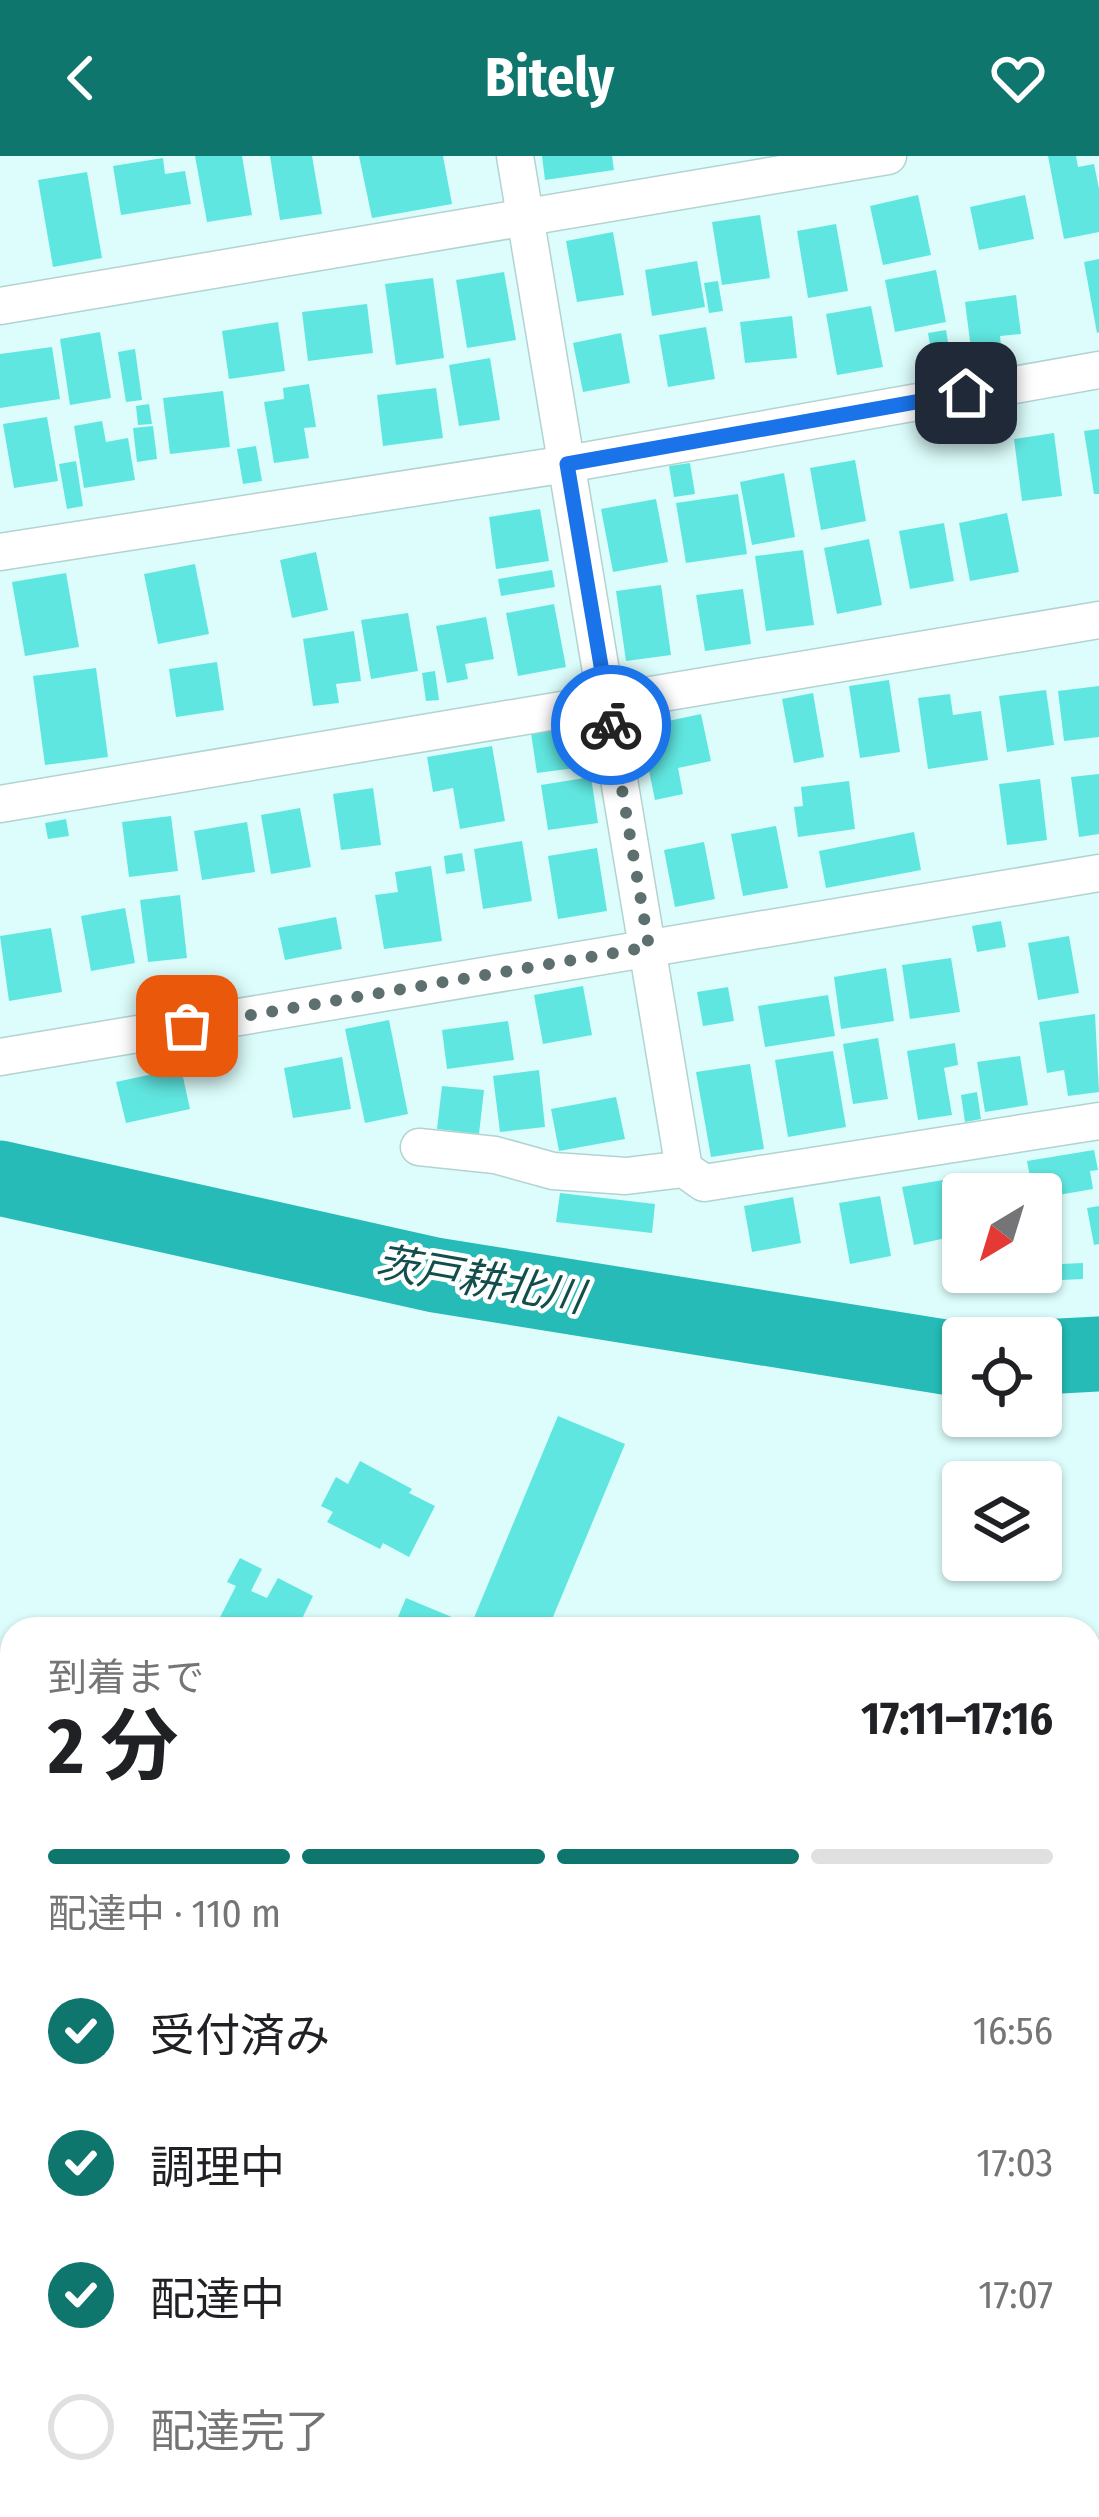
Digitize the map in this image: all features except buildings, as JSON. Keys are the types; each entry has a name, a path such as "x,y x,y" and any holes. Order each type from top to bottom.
{"street":[{"path":"515,156 684,1168 704,1183 1099,1121"},
{"path":"0,306 888,156"},
{"path":"0,552 567,464 1099,370"},
{"path":"0,804 1099,620"},
{"path":"0,1058 1099,873"},
{"path":"419,1147 495,1155 571,1172 626,1176 684,1168"}],"waterway":[{"name":"茨戸耕北川","path":"0,1178 435,1275 942,1357"},
{"name":"茨戸耕北川","path":"1062,1356 1099,1354"}],"way so far":[{"path":"187,1026 649,947 611,725"}],"route":[{"path":"611,725 567,464 966,393"}]}
